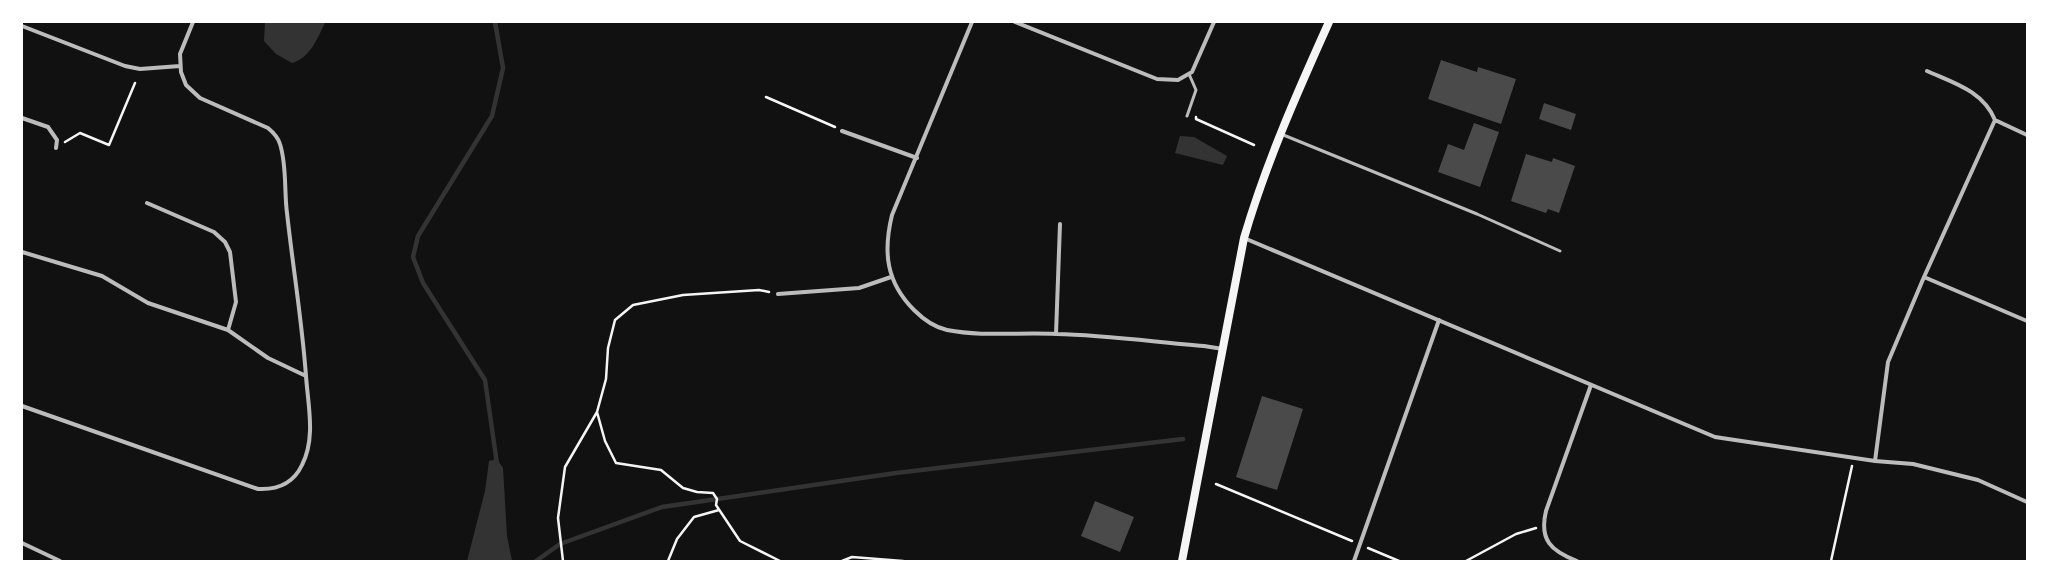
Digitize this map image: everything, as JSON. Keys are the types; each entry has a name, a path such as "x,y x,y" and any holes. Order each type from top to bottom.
{"main road":[{"path":"1182,561 1244,238 1258,190 1280,133 1328,22"}],"street":[{"path":"22,406 249,487 269,490 278,488 289,482 296,475 303,464 310,432 304,344 287,212 284,166 280,142 276,134 268,128 195,94 186,85 180,66 182,47 193,22"},
{"path":"972,22 917,158 892,215 888,231 888,262 891,277 901,296 924,320 945,329 972,334 1056,334 1204,346 1223,349"},
{"path":"1015,22 1157,79 1178,80 1192,72 1214,22"},
{"path":"22,26 125,66 140,69 180,66"},
{"path":"1927,71 1974,92 1990,108 1995,120 2027,135"},
{"path":"22,118 48,127 57,140 56,148"},
{"path":"1875,461 1888,362 1924,277 1995,120"},
{"path":"842,131 917,158"},
{"path":"147,203 214,232 225,242 230,252 236,302 228,330"},
{"path":"1056,334 1060,224"},
{"path":"1244,238 1715,437 1875,461 1913,464 1978,480 2027,502"},
{"path":"22,252 102,276 148,303 228,330 268,358 306,376"},
{"path":"778,294 859,288 891,277"},
{"path":"1924,277 2027,320"},
{"path":"1354,561 1439,320"},
{"path":"1577,561 1553,549 1546,539 1542,526 1591,385"},
{"path":"22,543 55,560 60,561"}],"lane":[{"path":"1187,116 1196,90 1189,74"},
{"path":"1280,133 1477,214 1560,251"}],"path":[{"path":"56,148 80,133 109,145 135,83"},
{"path":"766,97 842,131"},
{"path":"1190,108 1195,111 1196,119 1254,145"},
{"path":"563,561 558,518 565,467 597,412 606,379 608,348 615,320 633,305 683,296 759,290 778,294"},
{"path":"597,412 605,441 616,463 661,470 683,488 696,492 713,493 717,499 716,505 740,541 780,561"},
{"path":"1831,561 1854,458"},
{"path":"1216,484 1399,561"},
{"path":"668,561 677,539 694,517 719,510"},
{"path":"1466,561 1516,534 1542,526"},
{"path":"842,561 852,557 903,561"}],"shaded area":[{"path":"265,22 325,23 316,41 304,57 292,63 276,54 264,41"},
{"path":"1180,136 1194,137 1227,156 1223,165 1175,153"},
{"path":"497,459 503,468 507,536 512,561 467,561 485,491 489,461"}],"building":[{"path":"1441,60 1477,72 1478,67 1516,79 1501,124 1428,99"},
{"path":"1544,103 1576,114 1571,130 1539,119"},
{"path":"1474,123 1499,132 1480,187 1438,172 1448,144 1464,150"},
{"path":"1526,154 1552,162 1553,158 1575,166 1559,213 1548,209 1546,213 1511,201"},
{"path":"1262,396 1303,409 1277,490 1236,477"},
{"path":"1095,501 1134,517 1120,552 1081,536"}],"waterway":[{"path":"495,22 503,68 492,116 418,236 413,257 423,283 485,380 497,464"},
{"path":"536,561 560,544 662,507 896,473 1183,439"}]}
